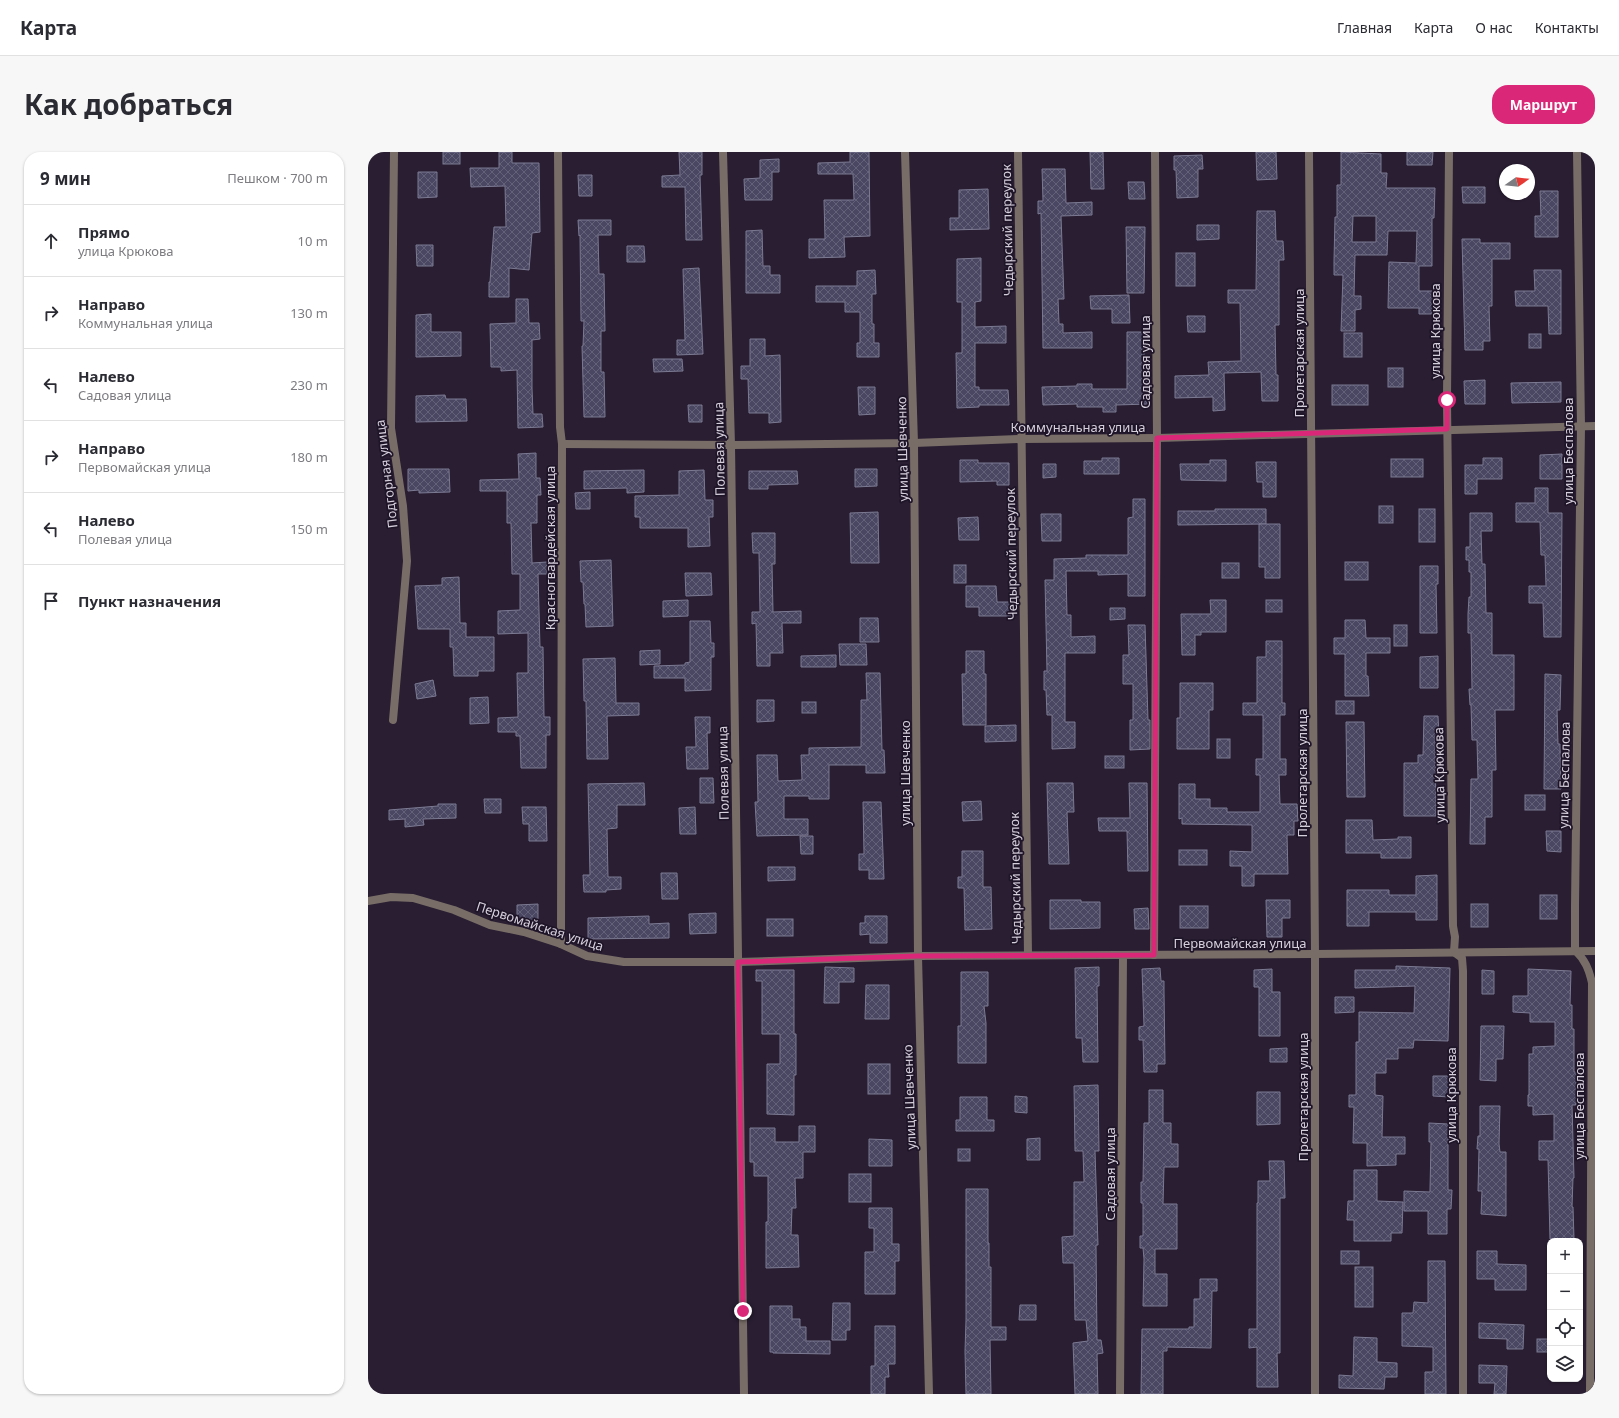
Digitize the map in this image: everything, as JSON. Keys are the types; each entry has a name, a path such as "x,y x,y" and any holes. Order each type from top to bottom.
{"street":[{"name":"Подгорная улица","path":"393,720 406,561 403,506 391,428 394,152"},
{"name":"Красногвардейская улица","path":"558,152 560,427 562,444 561,944"},
{"name":"Полевая улица","path":"723,152 731,445 744,1394"},
{"name":"улица Шевченко","path":"905,152 914,443 918,956 929,1394"},
{"name":"Чедырский переулок","path":"1018,152 1028,955"},
{"name":"Садовая улица","path":"1154,955 1157,438 1155,152"},
{"name":"Пролетарская улица","path":"1309,152 1315,954 1315,1394"},
{"name":"улица Крюкова","path":"1449,152 1447,429 1454,952 1462,958 1463,971 1463,1394"},
{"name":"улица Беспалова","path":"1577,152 1581,426 1575,950 1587,965 1590,971 1592,983 1590,1394"},
{"name":"Коммунальная улица","path":"562,444 731,445 914,443 1021,439 1157,438 1595,426"},
{"name":"Первомайская улица","path":"368,901 391,897 413,898 454,910 490,925 524,932 561,944 587,956 624,962 738,962 918,956 1595,951"},
{"name":"Садовая улица","path":"1120,1394 1123,955"}],"building":[{"path":"443,152 460,152 460,164 443,164"},
{"path":"499,152 512,152 512,163 539,163 540,232 532,233 529,270 509,268 509,297 489,297 494,227 506,227 505,186 471,187 470,168 499,168"},
{"path":"679,152 702,152 702,175 700,175 702,240 686,240 685,187 662,187 662,176 680,175"},
{"path":"850,152 869,152 870,236 844,237 845,257 809,258 809,239 825,239 824,200 854,200 853,174 818,174 818,163 850,162"},
{"path":"1090,152 1103,152 1104,189 1091,189"},
{"path":"1256,152 1276,152 1277,179 1257,180"},
{"path":"1341,152 1381,154 1381,173 1387,173 1386,188 1435,188 1434,218 1432,218 1432,266 1419,266 1419,291 1433,291 1432,314 1419,314 1419,308 1388,308 1389,262 1416,263 1417,231 1388,231 1387,255 1355,255 1354,296 1361,296 1361,309 1355,310 1355,331 1341,331 1343,275 1334,275 1334,261 1335,217 1337,217 1337,185 1341,185","holes":["1353,216 1376,216 1376,242 1352,242"]},
{"path":"1407,152 1433,152 1432,165 1407,165"},
{"path":"1202,155 1203,169 1198,169 1198,197 1177,198 1174,156"},
{"path":"779,159 779,172 772,172 772,200 745,200 744,179 760,178 760,160"},
{"path":"1042,169 1065,169 1066,203 1092,202 1092,215 1061,216 1064,299 1058,299 1059,324 1063,324 1063,333 1092,332 1092,348 1043,348 1041,213 1038,214 1038,201 1043,201"},
{"path":"418,172 437,172 437,197 418,198"},
{"path":"578,175 592,175 592,196 579,196"},
{"path":"1128,182 1144,182 1145,199 1129,199"},
{"path":"1462,187 1485,187 1485,203 1463,203"},
{"path":"988,189 989,229 950,230 950,218 959,218 959,190"},
{"path":"1540,191 1558,191 1558,237 1535,237 1535,216 1541,216"},
{"path":"1257,211 1275,211 1276,241 1283,241 1284,260 1279,260 1279,325 1275,325 1278,401 1262,401 1261,372 1224,373 1225,410 1213,411 1213,397 1175,398 1175,376 1209,375 1208,362 1241,361 1240,303 1228,303 1228,290 1256,290"},
{"path":"578,220 611,220 611,235 598,235 599,274 604,274 605,331 601,331 601,372 604,372 605,417 584,417 582,346 584,321 581,321 580,235 579,236"},
{"path":"1197,225 1219,225 1219,239 1197,240"},
{"path":"1126,227 1145,227 1144,293 1127,293"},
{"path":"762,230 763,266 770,266 770,275 780,275 780,293 746,293 746,231"},
{"path":"1462,239 1480,239 1480,243 1510,243 1510,259 1492,259 1492,306 1489,306 1490,341 1483,341 1483,350 1465,350"},
{"path":"416,245 433,245 433,266 417,266"},
{"path":"627,246 644,246 645,262 627,262"},
{"path":"1176,253 1195,253 1195,286 1176,286"},
{"path":"981,258 981,301 975,302 975,327 1006,326 1006,343 975,343 975,387 979,387 979,390 1008,390 1009,405 979,405 979,407 957,408 956,353 962,353 962,302 957,302 957,259"},
{"path":"699,268 703,354 677,355 677,340 685,340 683,269"},
{"path":"875,270 876,294 872,294 872,324 874,324 874,343 879,343 879,357 857,357 857,343 860,343 860,312 845,312 845,302 816,302 816,286 857,286 857,271"},
{"path":"1534,270 1561,270 1561,334 1549,334 1548,306 1516,306 1515,291 1535,291"},
{"path":"1129,295 1130,323 1112,323 1112,309 1091,309 1090,296"},
{"path":"516,299 528,299 529,323 539,323 540,339 532,340 533,414 542,414 543,427 518,428 517,370 501,371 501,367 491,367 490,324 516,323"},
{"path":"431,314 431,332 461,332 461,356 416,357 416,315"},
{"path":"1187,316 1205,316 1205,332 1188,332"},
{"path":"1127,332 1144,332 1144,375 1149,375 1149,404 1116,405 1116,412 1103,412 1103,407 1077,407 1077,404 1043,405 1042,387 1092,384 1092,389 1127,389"},
{"path":"1344,333 1362,333 1362,357 1344,357"},
{"path":"1529,334 1541,334 1541,348 1529,348"},
{"path":"750,339 765,339 765,356 780,355 781,422 769,423 769,413 749,413 748,379 741,379 741,366 750,366"},
{"path":"653,359 682,359 683,371 654,372"},
{"path":"1388,368 1403,368 1403,387 1388,387"},
{"path":"1485,380 1485,404 1465,404 1464,381"},
{"path":"1561,382 1561,402 1512,403 1511,383"},
{"path":"1332,385 1368,385 1368,405 1332,405"},
{"path":"858,387 875,387 875,414 859,415"},
{"path":"445,395 446,399 466,399 467,421 416,422 416,396"},
{"path":"688,405 702,405 702,422 689,422"},
{"path":"536,453 536,478 540,478 541,495 537,495 537,523 531,523 532,563 547,562 547,574 538,574 540,647 543,647 544,717 550,717 550,735 546,735 546,768 521,768 520,736 516,736 516,732 498,732 498,718 518,717 517,673 528,673 528,633 498,634 498,611 520,610 520,574 512,574 511,523 507,523 507,491 480,491 480,480 519,479 518,454"},
{"path":"1562,454 1562,479 1540,479 1540,455"},
{"path":"1102,458 1119,458 1119,474 1084,474 1084,461 1102,461"},
{"path":"1483,458 1502,458 1502,479 1477,479 1477,494 1465,494 1465,465 1483,465"},
{"path":"1391,459 1423,459 1423,477 1391,477"},
{"path":"960,460 978,460 978,463 1009,463 1009,485 997,485 997,481 960,482"},
{"path":"1210,460 1226,460 1226,481 1181,480 1180,464 1210,464"},
{"path":"1256,462 1276,462 1276,497 1263,497 1263,482 1257,482"},
{"path":"1043,464 1056,464 1056,477 1043,478"},
{"path":"408,469 449,469 450,492 419,493 419,490 408,491"},
{"path":"855,469 877,469 877,486 855,487"},
{"path":"644,470 644,492 627,493 627,488 584,489 584,471"},
{"path":"704,470 705,500 713,500 713,517 709,517 710,546 688,547 688,528 640,528 640,517 635,517 635,496 679,495 679,471"},
{"path":"749,471 797,471 798,484 768,485 768,489 749,489"},
{"path":"1535,488 1548,488 1548,513 1562,513 1561,637 1544,637 1543,603 1529,603 1529,586 1546,586 1545,555 1541,555 1540,522 1516,522 1516,503 1535,503"},
{"path":"590,492 590,509 576,509 575,493"},
{"path":"1133,499 1145,499 1145,596 1128,596 1128,574 1098,575 1098,571 1066,571 1067,615 1071,615 1071,637 1095,636 1095,653 1065,653 1065,722 1075,722 1075,748 1052,749 1052,715 1047,715 1046,690 1044,690 1044,671 1047,671 1045,580 1054,580 1054,559 1086,558 1086,555 1128,555 1128,518 1133,517"},
{"path":"1379,506 1393,506 1393,523 1379,523"},
{"path":"1215,509 1266,509 1266,524 1178,525 1178,511 1215,511"},
{"path":"1419,509 1435,509 1435,542 1419,542"},
{"path":"878,512 879,563 851,563 850,513"},
{"path":"1470,513 1492,513 1492,531 1481,531 1482,564 1485,564 1486,613 1492,613 1492,655 1514,655 1514,710 1495,710 1496,770 1492,770 1492,817 1485,817 1485,844 1470,844 1471,779 1478,779 1477,740 1472,740 1469,689 1472,689 1471,633 1468,633 1469,597 1471,597 1471,572 1469,572 1469,560 1466,560 1466,547 1470,547"},
{"path":"1041,514 1061,514 1061,541 1042,541"},
{"path":"978,517 979,540 959,540 958,518"},
{"path":"1259,524 1280,524 1280,578 1265,578 1265,567 1259,567"},
{"path":"752,533 775,533 775,564 772,564 773,612 801,611 801,623 782,623 783,653 770,653 770,666 757,666 756,623 752,624 752,612 760,612 759,553 753,553"},
{"path":"611,560 613,626 586,627 580,561"},
{"path":"1345,562 1368,562 1368,580 1345,580"},
{"path":"1222,563 1239,563 1239,578 1222,578"},
{"path":"954,565 966,565 966,583 954,583"},
{"path":"1420,566 1438,566 1438,584 1436,584 1437,633 1420,633"},
{"path":"685,573 711,573 712,595 686,596"},
{"path":"459,577 460,623 466,623 466,637 494,637 494,671 478,671 478,676 454,676 453,647 450,647 450,629 418,629 415,586 442,585 442,578"},
{"path":"966,586 996,586 997,602 1013,602 1013,616 979,616 979,607 966,607"},
{"path":"688,600 688,616 663,617 663,601"},
{"path":"1210,600 1226,600 1226,632 1201,632 1201,635 1195,635 1195,655 1182,655 1181,614 1211,614"},
{"path":"1266,600 1282,600 1282,612 1266,612"},
{"path":"1110,608 1125,608 1125,619 1110,620"},
{"path":"860,618 878,618 879,642 860,642"},
{"path":"1345,620 1365,620 1366,638 1390,638 1390,653 1366,653 1366,676 1368,676 1369,696 1345,696 1345,654 1334,654 1334,638 1345,638"},
{"path":"690,621 710,621 711,643 714,643 714,657 711,657 711,690 685,691 685,678 654,678 654,666 685,665 685,663 690,662"},
{"path":"1128,625 1145,625 1150,749 1130,750 1130,720 1133,720 1133,684 1123,684 1123,655 1129,655"},
{"path":"1394,625 1407,625 1407,646 1394,646"},
{"path":"1266,641 1282,641 1282,703 1285,703 1285,715 1280,715 1280,759 1286,759 1286,775 1279,775 1280,804 1297,804 1298,821 1294,821 1294,835 1287,835 1288,874 1254,874 1254,886 1242,886 1242,866 1230,866 1230,851 1252,852 1252,825 1182,824 1182,818 1179,819 1179,784 1195,784 1195,799 1210,799 1210,808 1227,808 1227,812 1260,812 1260,775 1256,775 1256,759 1263,759 1263,715 1243,715 1243,703 1257,703 1257,657 1266,657"},
{"path":"839,644 866,644 867,665 840,665"},
{"path":"660,650 660,664 640,665 640,651"},
{"path":"966,651 984,651 984,674 986,674 986,725 963,725 962,674 966,674"},
{"path":"836,655 836,667 801,667 801,656"},
{"path":"1438,656 1438,688 1420,688 1420,657"},
{"path":"615,658 616,703 639,703 639,715 607,716 608,759 587,759 586,701 584,701 583,659"},
{"path":"866,673 880,673 882,750 884,750 885,773 866,773 866,765 829,765 829,799 809,799 809,796 784,796 784,819 808,819 808,835 757,836 755,802 758,802 757,755 777,755 778,781 802,780 801,755 809,755 809,748 861,747 861,700 867,700"},
{"path":"1545,674 1561,675 1560,710 1557,710 1558,744 1560,744 1561,789 1544,789"},
{"path":"433,680 436,696 417,699 415,684"},
{"path":"1180,683 1213,683 1213,710 1209,710 1209,749 1177,749 1177,718 1180,718"},
{"path":"488,697 489,723 470,724 470,698"},
{"path":"757,700 774,700 774,721 757,722"},
{"path":"1336,701 1354,701 1354,714 1336,714"},
{"path":"802,702 816,702 816,713 802,713"},
{"path":"1424,716 1438,716 1439,736 1435,736 1436,816 1404,816 1404,763 1418,763 1418,755 1423,755"},
{"path":"695,717 710,717 710,733 707,733 708,769 687,769 686,747 696,747"},
{"path":"1346,722 1364,722 1365,797 1347,797"},
{"path":"1016,725 1016,741 985,742 985,726"},
{"path":"1217,739 1230,739 1230,758 1217,758"},
{"path":"1105,756 1124,756 1124,768 1105,768"},
{"path":"700,778 713,778 714,803 700,803"},
{"path":"644,783 645,805 617,805 617,828 607,829 608,877 621,877 621,889 606,890 606,892 584,892 583,875 590,875 588,784"},
{"path":"1047,783 1073,783 1074,812 1067,812 1069,864 1049,864"},
{"path":"1129,783 1147,783 1148,871 1128,871 1127,831 1099,831 1098,818 1130,818"},
{"path":"1525,795 1545,795 1545,810 1525,810"},
{"path":"484,799 501,799 501,813 485,813"},
{"path":"981,801 982,820 963,821 962,802"},
{"path":"863,802 881,802 884,879 869,879 869,870 859,870 859,854 864,854"},
{"path":"438,804 456,804 456,818 423,819 424,825 405,827 405,819 389,820 389,810 438,806"},
{"path":"522,807 546,807 547,841 529,841 529,824 523,824"},
{"path":"695,807 696,834 680,834 679,808"},
{"path":"1346,820 1372,820 1373,840 1411,837 1411,858 1381,858 1381,853 1346,853"},
{"path":"1546,831 1561,831 1561,852 1547,851"},
{"path":"800,836 813,836 813,854 801,854"},
{"path":"1179,850 1207,850 1207,865 1179,865"},
{"path":"962,851 983,851 983,887 991,887 992,929 965,930 964,888 958,888 958,877 962,877"},
{"path":"768,867 795,867 795,880 768,881"},
{"path":"661,873 677,873 678,899 662,899"},
{"path":"1437,875 1437,920 1416,920 1416,912 1369,912 1369,926 1347,926 1347,890 1389,890 1389,895 1416,895 1416,876"},
{"path":"1540,895 1557,895 1557,919 1540,919"},
{"path":"1050,900 1081,900 1081,902 1100,902 1100,928 1050,929"},
{"path":"1266,900 1290,900 1290,918 1282,918 1282,937 1267,937"},
{"path":"538,904 538,921 517,921 517,905"},
{"path":"1471,904 1488,904 1488,927 1471,927"},
{"path":"1180,906 1208,906 1208,928 1180,928"},
{"path":"1148,908 1149,929 1135,929 1134,909"},
{"path":"716,913 716,933 690,934 689,914"},
{"path":"649,916 649,924 669,923 669,938 588,939 588,918"},
{"path":"865,916 887,916 887,943 870,943 870,934 860,935 860,923 865,923"},
{"path":"767,919 793,919 793,936 767,936"},
{"path":"1396,966 1450,968 1448,1041 1414,1040 1413,1048 1398,1048 1398,1059 1386,1059 1386,1073 1375,1073 1375,1095 1383,1096 1382,1137 1405,1137 1405,1154 1396,1154 1396,1165 1367,1166 1367,1143 1353,1143 1354,1107 1349,1107 1349,1095 1356,1095 1356,1042 1359,1042 1359,1012 1414,1013 1415,986 1355,988 1355,970 1396,970"},
{"path":"825,967 854,968 854,982 839,982 839,1003 824,1003"},
{"path":"1099,967 1099,986 1097,986 1098,1062 1083,1062 1082,1038 1076,1038 1075,968"},
{"path":"1160,968 1161,981 1164,981 1165,1064 1157,1064 1157,1072 1144,1072 1143,1040 1139,1040 1139,1027 1144,1026 1142,969"},
{"path":"1272,969 1272,992 1280,992 1280,1036 1259,1036 1259,987 1254,987 1254,970"},
{"path":"1528,969 1571,971 1570,1005 1572,1005 1572,1029 1574,1029 1574,1072 1576,1072 1576,1105 1572,1105 1574,1178 1572,1207 1574,1238 1550,1238 1548,1160 1539,1160 1539,1141 1554,1141 1554,1114 1533,1115 1533,1106 1528,1106 1528,1095 1529,1054 1533,1054 1533,1047 1555,1046 1555,1022 1530,1022 1530,1013 1513,1012 1513,996 1528,996"},
{"path":"756,970 794,970 794,1034 796,1034 796,1075 794,1075 794,1115 767,1114 767,1064 780,1064 780,1034 762,1034 762,981 756,981"},
{"path":"1482,970 1494,971 1494,994 1482,994"},
{"path":"961,972 988,972 988,1006 984,1006 986,1023 986,1063 958,1063 958,1026 961,1026"},
{"path":"866,985 889,985 889,1019 865,1019"},
{"path":"1335,997 1354,997 1354,1012 1335,1013"},
{"path":"1481,1026 1504,1026 1503,1059 1496,1059 1496,1081 1480,1080"},
{"path":"1287,1048 1287,1062 1270,1062 1270,1049"},
{"path":"868,1064 890,1064 890,1094 868,1094"},
{"path":"1433,1076 1450,1076 1450,1097 1433,1096"},
{"path":"1098,1085 1099,1151 1095,1151 1098,1245 1096,1245 1097,1340 1101,1340 1103,1353 1097,1354 1098,1394 1075,1394 1073,1343 1088,1341 1086,1320 1075,1320 1074,1263 1063,1263 1062,1237 1074,1236 1074,1182 1084,1182 1083,1151 1075,1151 1074,1086"},
{"path":"1149,1090 1163,1090 1163,1123 1171,1123 1171,1144 1178,1144 1178,1167 1164,1167 1163,1204 1177,1204 1177,1249 1155,1249 1155,1274 1167,1274 1167,1306 1143,1306 1144,1259 1143,1248 1140,1248 1140,1236 1143,1236 1143,1203 1141,1203 1141,1182 1143,1182 1144,1123 1149,1123"},
{"path":"1257,1092 1280,1092 1280,1124 1257,1125"},
{"path":"1015,1096 1027,1097 1027,1113 1015,1112"},
{"path":"960,1097 987,1097 987,1120 994,1120 994,1131 956,1131 956,1120 960,1120"},
{"path":"1480,1106 1500,1106 1500,1152 1506,1152 1506,1216 1481,1214 1482,1191 1478,1191 1479,1149 1477,1149 1478,1136 1480,1136"},
{"path":"1429,1123 1448,1124 1448,1190 1452,1190 1451,1209 1447,1209 1447,1234 1428,1234 1428,1211 1404,1211 1404,1191 1430,1192 1431,1142 1429,1142"},
{"path":"799,1126 815,1126 815,1152 803,1152 803,1178 795,1178 796,1208 792,1208 791,1235 798,1235 799,1267 766,1268 768,1176 754,1176 754,1162 750,1162 750,1128 775,1128 775,1142 799,1142"},
{"path":"1040,1138 1040,1160 1027,1160 1027,1139"},
{"path":"869,1139 892,1140 892,1166 869,1166"},
{"path":"958,1149 970,1149 970,1161 958,1161"},
{"path":"1269,1161 1284,1161 1285,1198 1280,1198 1280,1353 1277,1353 1278,1387 1257,1387 1257,1347 1249,1348 1249,1329 1257,1329 1258,1181 1270,1181"},
{"path":"1354,1170 1377,1170 1377,1201 1403,1202 1402,1233 1391,1233 1391,1241 1354,1241 1354,1220 1347,1220 1348,1201 1354,1201"},
{"path":"849,1174 871,1174 871,1202 849,1202"},
{"path":"966,1189 988,1189 988,1243 989,1267 991,1267 991,1327 1006,1327 1006,1340 990,1340 991,1394 966,1394"},
{"path":"869,1208 892,1208 892,1244 899,1244 899,1261 895,1261 895,1294 865,1294 865,1252 874,1252 874,1228 869,1228"},
{"path":"1341,1251 1359,1251 1359,1264 1341,1264"},
{"path":"1477,1251 1497,1251 1497,1264 1526,1265 1526,1290 1495,1290 1495,1279 1477,1279"},
{"path":"1428,1261 1445,1261 1446,1394 1425,1394 1425,1372 1433,1372 1433,1347 1402,1346 1402,1313 1413,1313 1414,1302 1428,1303"},
{"path":"1355,1267 1373,1267 1373,1307 1355,1307"},
{"path":"1200,1279 1217,1279 1217,1291 1212,1291 1211,1348 1167,1347 1167,1351 1163,1351 1163,1394 1141,1394 1142,1329 1189,1329 1189,1327 1194,1327 1194,1299 1200,1299"},
{"path":"833,1303 850,1303 850,1330 846,1330 846,1340 832,1340"},
{"path":"1020,1305 1036,1305 1036,1320 1019,1320"},
{"path":"770,1306 792,1306 792,1319 800,1319 800,1327 806,1327 806,1341 830,1341 830,1354 770,1352"},
{"path":"1479,1323 1524,1325 1523,1349 1507,1349 1507,1339 1479,1338"},
{"path":"875,1326 895,1326 895,1364 888,1364 889,1377 885,1377 885,1394 871,1394 871,1366 875,1366"},
{"path":"1354,1337 1377,1338 1377,1362 1397,1363 1397,1377 1385,1377 1384,1389 1339,1388 1339,1375 1353,1376"},
{"path":"1537,1339 1547,1339 1547,1352 1537,1352"},
{"path":"1479,1365 1507,1366 1506,1394 1494,1394 1495,1383 1479,1383"}],"route":[{"path":"743,1311 738,962 918,956 1154,955 1157,438 1447,429 1447,400"}]}
